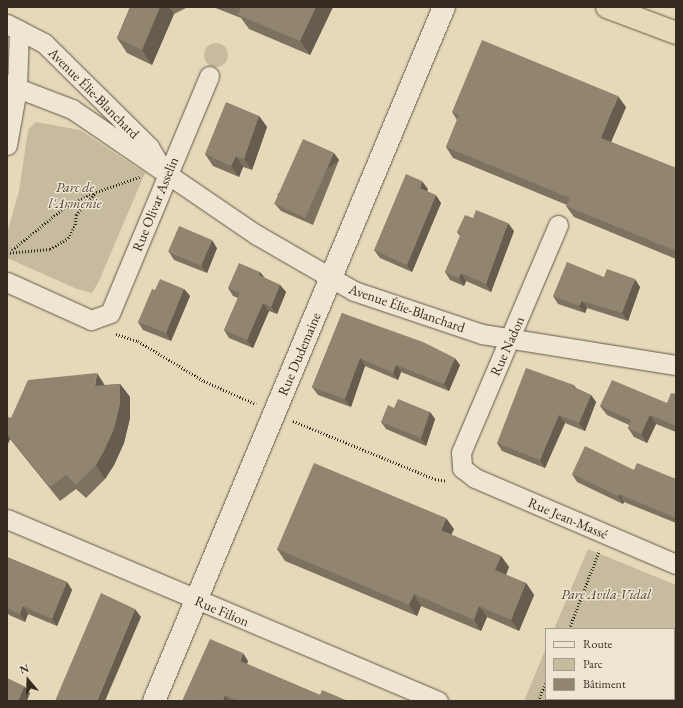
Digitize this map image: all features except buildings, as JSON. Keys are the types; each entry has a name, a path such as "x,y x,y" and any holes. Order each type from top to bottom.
{"highway":[{"path":"607,7 676,33"}],"street":[{"name":"Rue Dudemaine","path":"154,701 444,7"},
{"name":"Avenue Élie-Blanchard","path":"13,27 44,43 149,147 168,176"},
{"path":"7,144 12,87 13,27"},
{"name":"Rue Olivar Asselin","path":"7,282 91,320 106,316 114,308 209,76"},
{"name":"Avenue Élie-Blanchard","path":"12,87 72,108 168,176 257,235 354,291 404,310 482,334 676,365"},
{"name":"Rue Nadon","path":"462,468 461,452 558,225"},
{"name":"Rue Jean-Massé","path":"462,468 475,478 676,564"},
{"name":"Rue Filion","path":"7,519 438,701"}],"path":[{"path":"7,253 65,207 96,192 147,174"},
{"path":"12,250 50,249 68,238 75,226 76,215 96,192"},
{"path":"116,334 138,341 220,389 261,406"},
{"path":"288,419 435,480 447,481"},
{"path":"569,628 600,550"},
{"path":"538,701 545,684"}],"green space":[{"path":"216,43 225,46 228,55 225,64 216,67 207,64 204,55 207,46"},
{"name":"Parc de l'Arménie","path":"36,122 80,130 145,173 99,281 92,293 77,289 7,258 7,233 19,191 28,130"},
{"name":"Parc Avila-Vidal","path":"588,549 676,585 676,701 524,701 545,650 545,700 675,700 675,628 554,628"}]}
